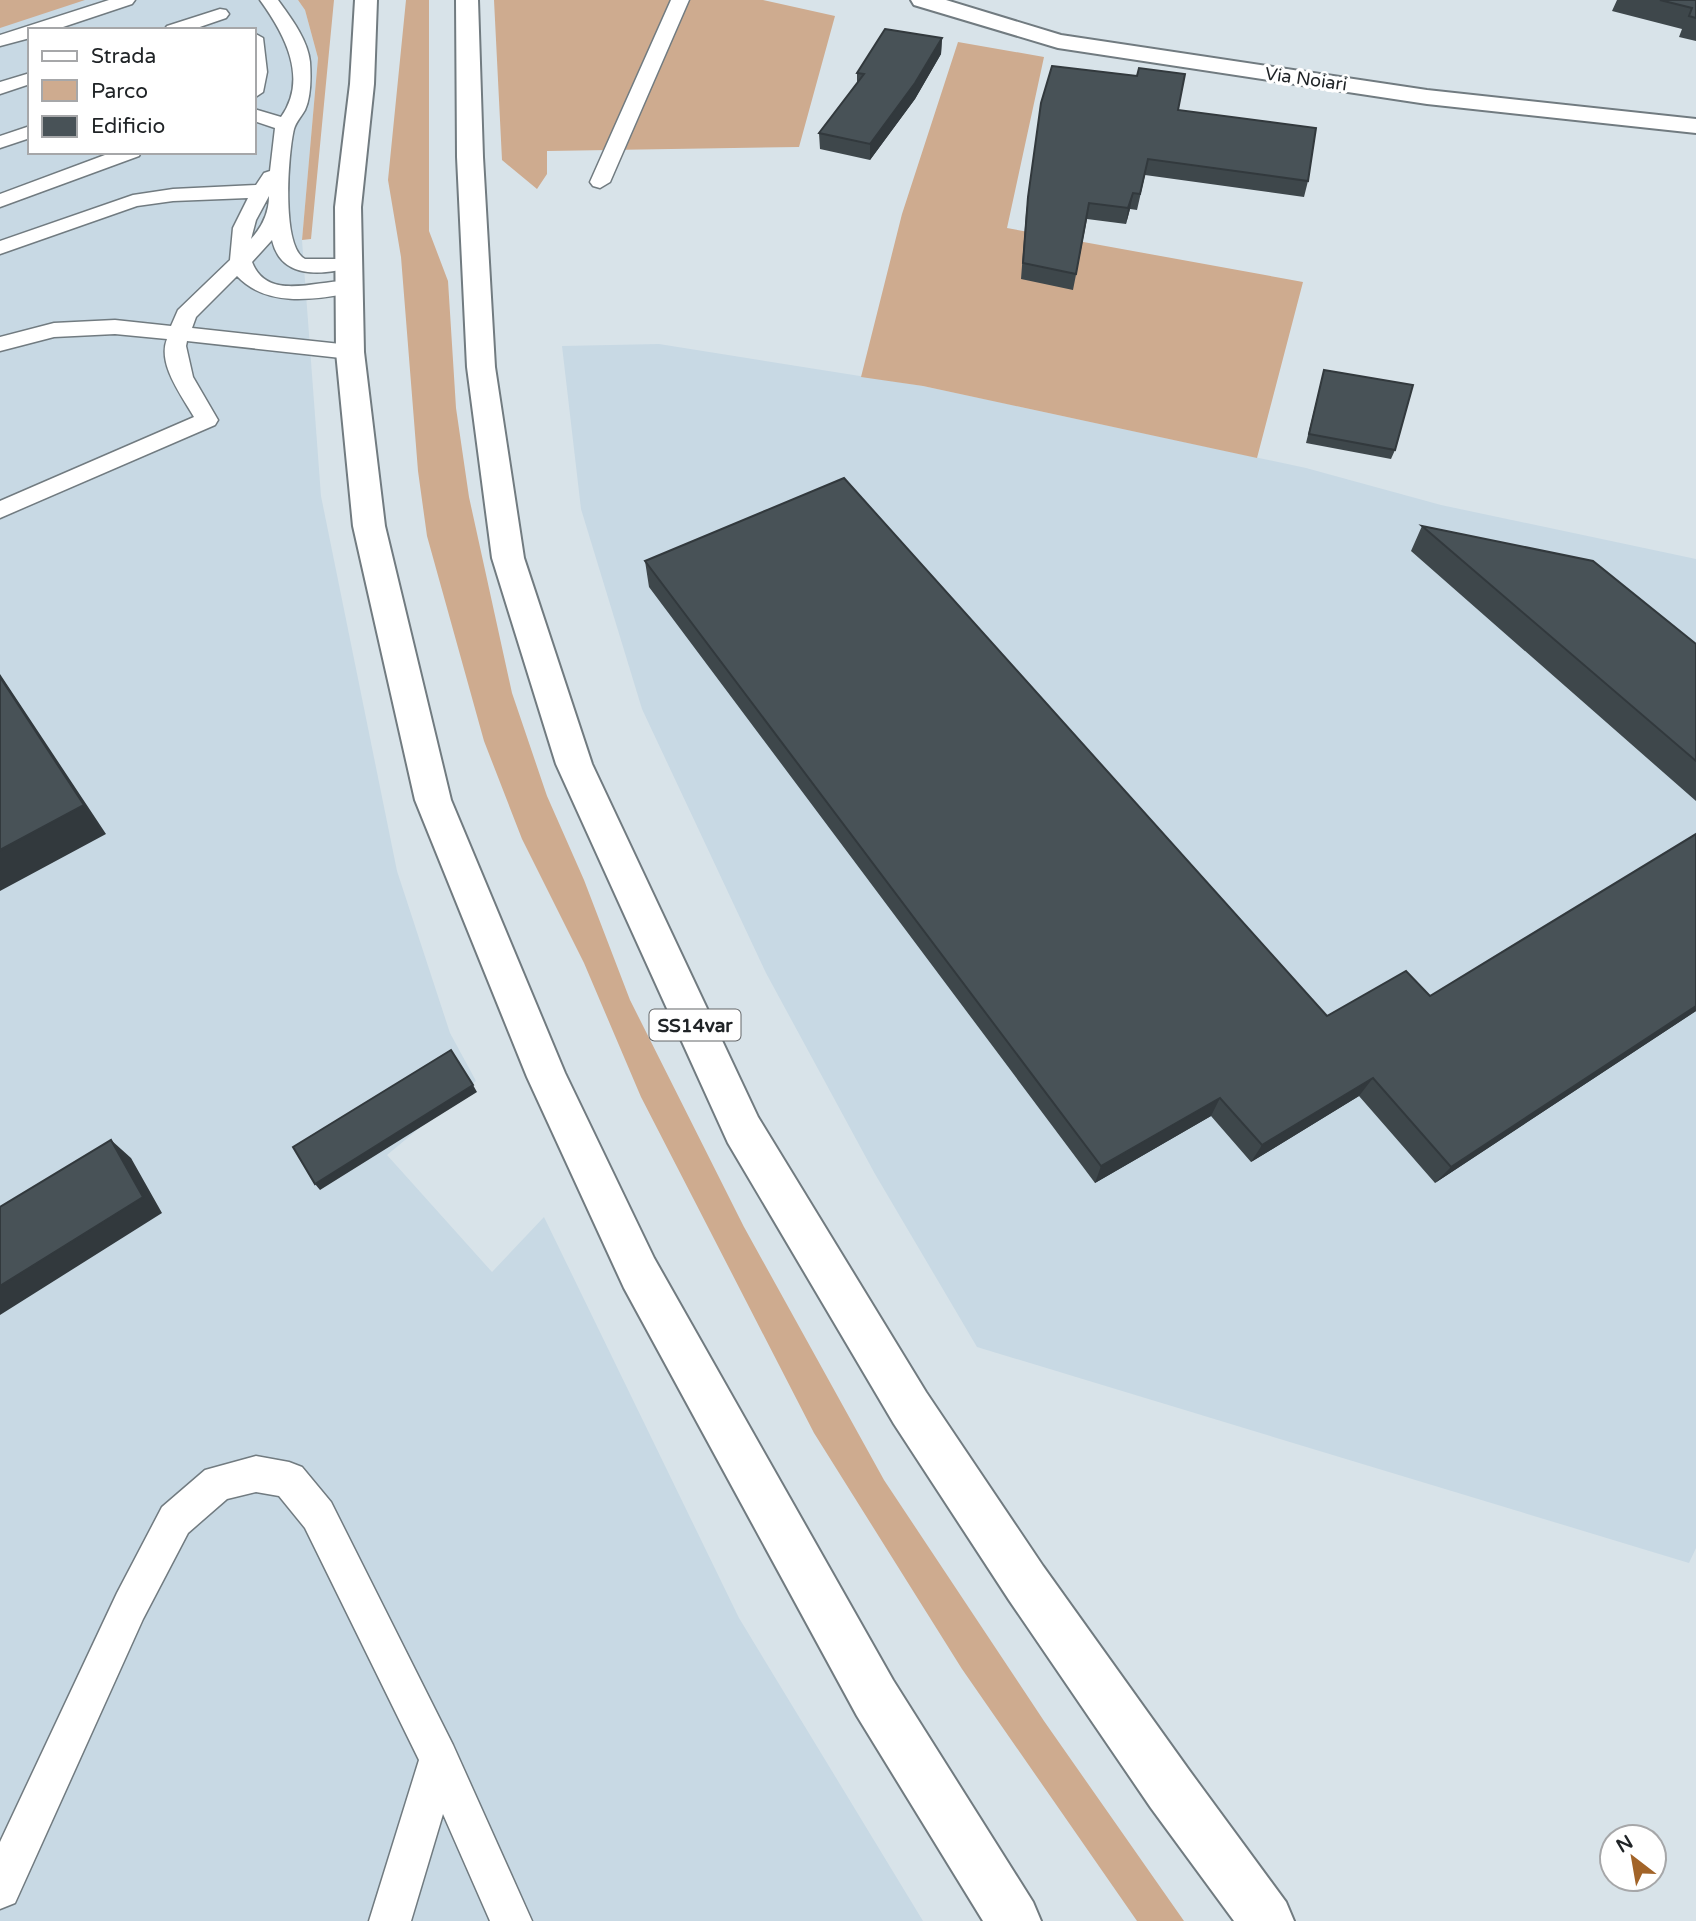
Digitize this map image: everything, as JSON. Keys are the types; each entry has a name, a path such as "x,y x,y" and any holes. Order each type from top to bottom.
{"main road":[{"path":"366,0 362,84 348,207 349,352 369,526 433,800 547,1077 645,1286 875,1698 1014,1921"},
{"name":"SS14var","path":"467,0 470,157 481,367 496,476 508,558 574,764 750,1142 910,1408 1026,1584 1170,1790 1266,1921"},
{"name":"Via Noiari","path":"922,0 1071,43 1427,97 1696,126"}],"lane":[{"path":"42,28 127,0"},
{"path":"207,0 228,7 244,28"},
{"path":"269,0 279,12 299,48 301,64 297,107 285,125 280,161 281,237 289,258 298,263 317,265 348,275"},
{"path":"600,182 680,0"},
{"path":"178,28 228,7"},
{"path":"0,41 28,33"},
{"path":"282,61 291,36"},
{"path":"0,88 28,79"},
{"path":"280,99 280,111 285,125"},
{"path":"256,117 285,125"},
{"path":"256,127 285,125"},
{"path":"0,142 28,133"},
{"path":"0,201 127,154"},
{"path":"280,161 262,191 241,236 242,262 249,278 267,288 294,295 348,275"},
{"path":"0,248 133,201 262,191"},
{"path":"0,510 206,420 182,377 175,346 179,334 186,315 242,262 270,229 280,206"},
{"path":"0,344 54,330 115,327 349,352"},
{"path":"0,1888 130,1605 175,1520 218,1483 256,1474 289,1480 318,1515 439,1759 511,1921"},
{"path":"390,1921 439,1759"}],"shaded area":[{"path":"0,0 298,0 305,10 318,58 302,240 321,496 397,871 450,1033 476,1081 387,1155 492,1272 544,1217 739,1618 923,1921 0,1921"},
{"path":"659,344 923,386 1306,468 1441,505 1696,559 1696,1548 1689,1563 977,1347 875,1174 766,973 642,709 581,509 562,346"}],"green space":[{"path":"0,0 85,0 0,28"},
{"path":"298,0 334,0 311,239 302,240 318,58 305,10"},
{"path":"406,0 429,0 429,231 448,281 456,408 469,497 512,693 547,796 584,880 630,1000 744,1227 884,1480 1044,1721 1184,1921 1137,1921 962,1669 814,1433 641,1097 584,963 522,839 484,741 427,536 418,471 401,257 388,180"},
{"path":"494,0 763,0 835,16 799,147 547,151 547,174 537,189 502,160"},
{"path":"958,42 1044,57 1007,228 1303,282 1257,458 923,386 861,377 902,214"}],"building":[{"path":"1660,0 1696,0 1696,18 1689,16 1692,8"},
{"path":"885,29 942,38 915,83 870,144 819,133 864,74 857,73"},
{"path":"1052,66 1137,76 1139,68 1185,74 1178,110 1316,128 1308,181 1148,159 1140,194 1133,193 1128,208 1089,203 1076,274 1023,263 1028,197 1041,103"},
{"path":"1324,370 1413,385 1395,450 1309,434"},
{"path":"844,478 1327,1016 1406,971 1430,996 1696,834 1696,1006 1451,1167 1373,1078 1262,1145 1220,1098 1101,1166 645,561"},
{"path":"1422,526 1593,561 1696,644 1696,761"},
{"path":"0,677 84,805 0,850"},
{"path":"451,1050 473,1085 315,1184 293,1147"},
{"path":"111,1140 143,1197 0,1286 0,1207"}]}
